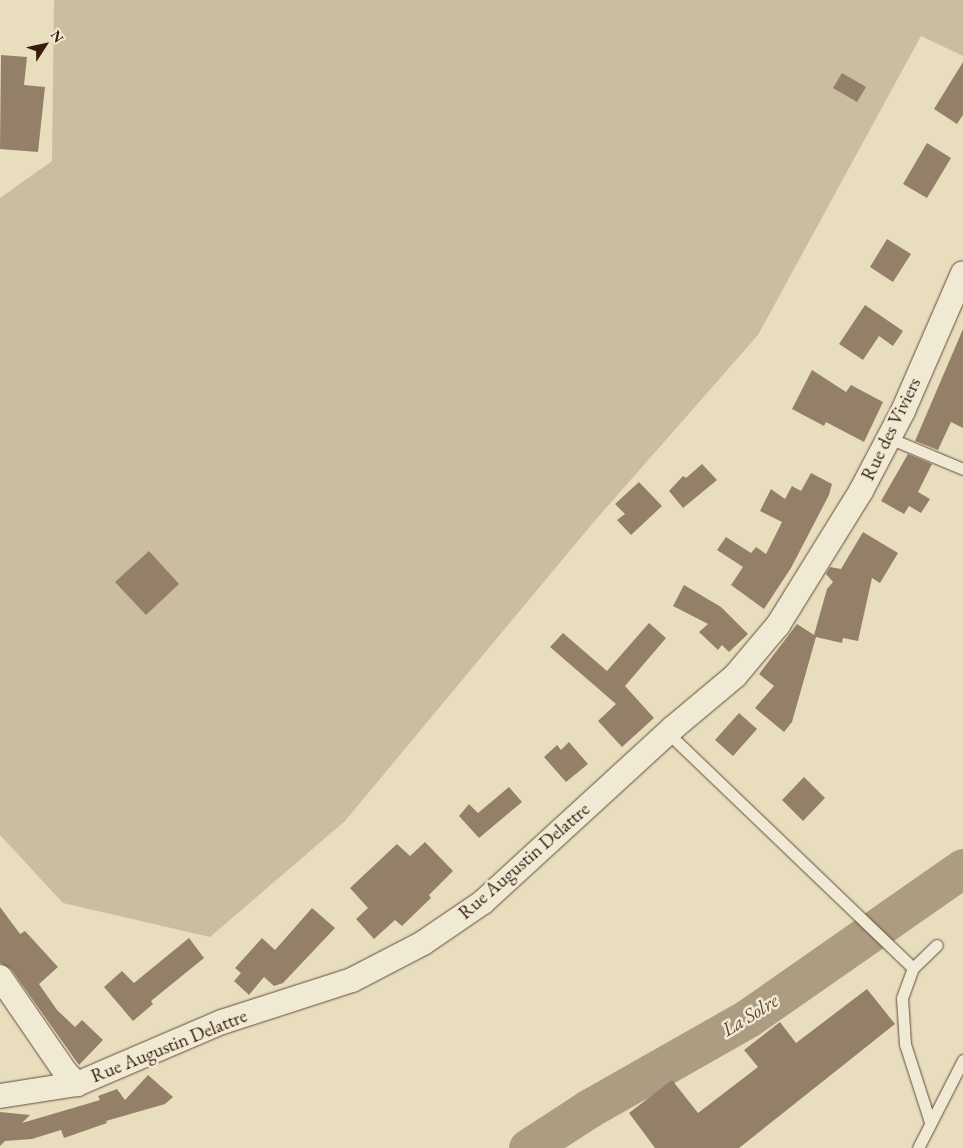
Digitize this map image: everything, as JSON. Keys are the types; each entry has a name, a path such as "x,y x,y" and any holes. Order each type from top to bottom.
{"street":[{"name":"Rue des Viviers","path":"806,578 861,491 889,438 963,273"},
{"name":"Rue Augustin Delattre","path":"0,1096 77,1084 222,1022 352,980 423,943 483,902 668,733 735,676 762,647 806,578"},
{"path":"0,977 66,1073 77,1084"}],"lane":[{"path":"889,438 963,469"},
{"path":"668,733 913,968"},
{"path":"930,1122 905,1044 902,998 913,968 937,945"},
{"path":"918,1148 963,1060"}],"shaded area":[{"path":"54,0 963,0 963,56 921,36 758,335 592,524 345,821 210,937 63,903 0,835 0,198 52,161"}],"building":[{"path":"1,55 27,57 24,85 45,87 38,152 0,149"},
{"path":"963,62 963,115 957,124 934,109"},
{"path":"842,73 866,87 857,102 833,88"},
{"path":"927,143 951,158 927,198 903,184"},
{"path":"887,239 911,254 893,282 870,267"},
{"path":"865,305 903,331 893,346 879,336 863,360 839,344"},
{"path":"963,329 963,428 951,422 938,450 915,441"},
{"path":"812,370 846,392 851,385 883,402 864,442 826,422 824,426 792,409"},
{"path":"908,454 932,464 918,492 930,499 921,513 909,506 904,514 881,501"},
{"path":"702,464 717,480 683,508 669,491 683,476 686,478"},
{"path":"811,473 832,484 829,495 791,568 764,609 731,585 743,567 717,550 726,537 751,553 756,547 766,554 782,522 760,511 771,489 785,499 792,486 801,491"},
{"path":"639,482 662,506 631,535 617,520 625,514 615,504"},
{"path":"863,532 898,553 880,583 872,578 858,641 843,638 842,643 816,637 792,722 784,732 755,708 774,686 759,674 797,624 814,635 827,589 833,582 826,574 830,567 841,569"},
{"path":"149,551 179,584 146,615 115,582"},
{"path":"684,585 721,607 748,634 729,652 722,645 718,650 699,632 708,624 673,606"},
{"path":"649,623 666,638 625,686 654,718 622,747 598,721 616,704 550,647 563,633 607,671"},
{"path":"739,713 757,729 733,756 715,740"},
{"path":"569,742 588,764 566,782 544,757 557,745 561,750"},
{"path":"804,777 825,798 803,821 782,800"},
{"path":"509,787 522,802 479,838 459,816 469,804 478,813"},
{"path":"425,842 453,871 429,895 431,898 402,926 395,920 374,939 356,919 368,908 350,888 397,844 410,856"},
{"path":"0,907 20,934 25,931 58,967 39,984 57,1010 75,1027 82,1020 103,1040 79,1065 11,969 0,963"},
{"path":"312,908 335,928 283,983 274,986 264,977 249,995 234,981 241,973 235,968 262,938 275,950"},
{"path":"189,938 204,958 151,1001 153,1004 133,1021 104,987 122,971 134,983"},
{"path":"867,989 895,1024 739,1148 655,1148 629,1113 672,1080 698,1113 758,1067 744,1050 780,1022 796,1043"},
{"path":"148,1075 173,1097 165,1104 106,1121 107,1123 64,1138 61,1130 32,1139 5,1141 0,1146 0,1112 30,1115 22,1123 100,1100 98,1096 117,1089 125,1100"}],"waterway":[{"name":"La Solre","path":"528,1148 588,1109 748,1018 963,868"}]}
